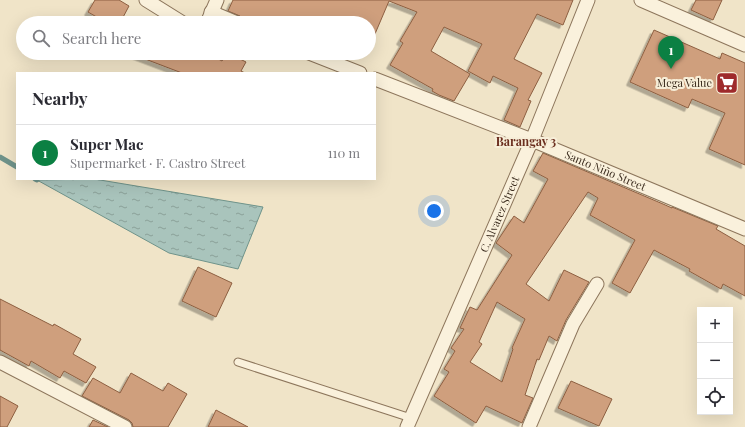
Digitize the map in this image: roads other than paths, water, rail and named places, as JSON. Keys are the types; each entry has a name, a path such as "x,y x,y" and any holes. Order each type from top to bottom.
{"street":[{"path":"146,0 172,16"},
{"path":"210,16 217,0"},
{"name":"C. Alvarez Street","path":"409,422 532,140 588,0"},
{"path":"641,0 745,44"},
{"path":"327,60 357,72"},
{"name":"Santo Niño Street","path":"376,78 532,140 745,229"},
{"path":"529,427 573,324 597,284"},
{"path":"0,362 125,427"}],"lane":[{"path":"238,362 409,422"}],"water":[{"path":"37,180 100,180 263,207 238,269 169,253"}],"waterway":[{"path":"0,157 16,166"}],"place":[{"name":"Super Mac","path":"671,69"},
{"name":"Mega Value","path":"727,83"}],"district":[{"name":"Barangay 3","path":"526,142"}]}
